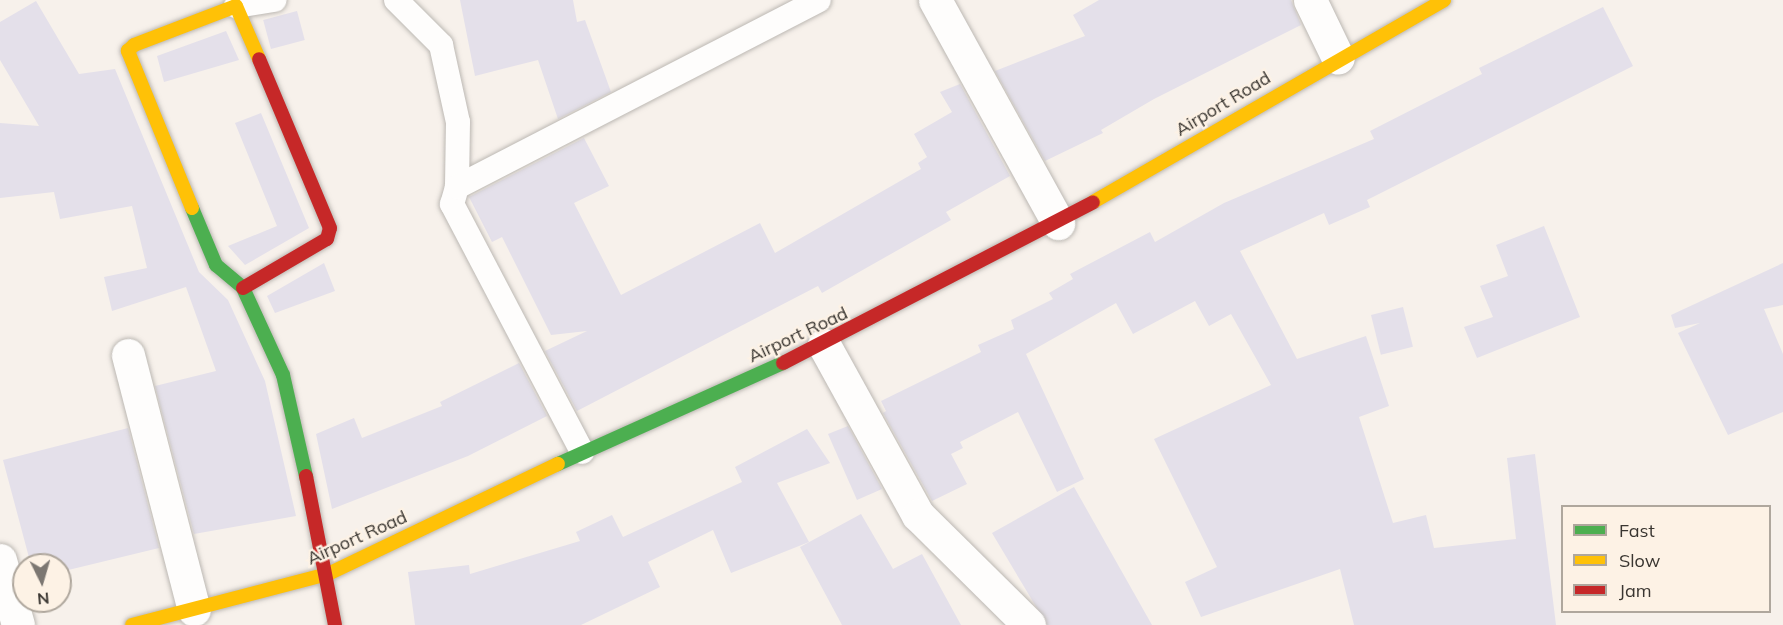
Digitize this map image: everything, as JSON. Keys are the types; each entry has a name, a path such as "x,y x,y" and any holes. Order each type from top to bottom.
{"street":[{"path":"935,0 1058,223"},
{"path":"1310,0 1338,57"},
{"name":"Airport Road","path":"132,625 328,574 582,452 824,345 1058,223 1338,57 1444,0"},
{"path":"243,288 327,239 330,228 236,6 134,45 128,51 216,265 243,288 283,375 328,574 335,625"},
{"path":"824,345 918,515 1021,621"},
{"path":"128,355 194,610"},
{"path":"0,560 18,625"}],"lane":[{"path":"236,6 275,0"},
{"path":"396,0 441,45 458,122 457,187 452,204 582,452"},
{"path":"457,187 819,0"}],"building":[{"path":"460,0 573,0 577,22 585,20 611,92 558,119 538,60 475,76"},
{"path":"1099,0 1291,0 1301,25 1154,99 1101,130 1103,133 1045,161 995,71 1085,36 1073,15"},
{"path":"36,1 79,74 115,69 199,272 228,300 265,381 296,516 194,534 155,386 216,371 186,287 112,311 104,277 147,268 132,206 60,219 54,192 0,198 0,123 39,126 0,60 0,22"},
{"path":"1603,7 1633,66 1367,200 1370,207 1329,225 1324,213 1240,251 1297,359 1366,336 1389,406 1359,417 1393,523 1426,515 1434,548 1516,539 1507,458 1535,454 1556,625 1354,625 1340,569 1201,617 1185,582 1217,567 1154,439 1271,385 1231,314 1209,326 1195,301 1133,334 1116,303 1026,354 1084,479 1057,492 1018,412 960,442 963,448 951,454 967,484 932,501 883,413 886,411 881,401 981,352 978,345 1014,329 1011,320 1053,299 1049,293 1073,279 1070,274 1150,232 1155,242 1224,203 1374,139 1370,131 1482,74 1479,68"},
{"path":"297,11 305,40 271,49 263,20"},
{"path":"226,31 239,60 164,82 157,56"},
{"path":"960,84 1010,176 946,212 951,220 822,293 818,286 577,411 545,351 587,331 551,335 502,237 492,242 469,197 584,138 609,186 574,203 621,295 760,223 775,253 921,169 918,163 927,157 914,134 952,112 940,92"},
{"path":"261,113 309,228 245,265 228,246 277,226 235,123"},
{"path":"1544,226 1580,317 1477,358 1464,327 1493,317 1480,286 1508,276 1496,245"},
{"path":"324,263 335,291 275,313 267,296"},
{"path":"1783,263 1783,305 1764,309 1783,354 1783,412 1728,435 1678,333 1700,323 1675,328 1671,315"},
{"path":"1403,307 1413,347 1381,355 1371,315"},
{"path":"519,363 547,416 468,456 332,509 316,434 354,418 362,438 442,406 440,402"},
{"path":"848,426 882,489 857,500 828,434"},
{"path":"128,428 159,548 72,569 72,553 28,553 3,460"},
{"path":"807,429 830,463 777,483 809,542 731,573 713,530 648,562 660,587 581,625 415,625 408,572 469,565 470,574 580,541 576,532 612,515 623,537 742,482 735,467"},
{"path":"1074,487 1152,625 1047,625 992,533"},
{"path":"861,514 893,569 922,554 961,625 842,625 800,547"}],"traffic: fast":[{"path":"192,208 216,265 243,288 283,375 306,476"},
{"path":"558,464 783,363"}],"traffic: slow":[{"path":"1093,202 1444,0"},
{"path":"192,208 128,51 134,45 236,6 259,59"},
{"path":"132,625 328,574 558,464"}],"traffic: jam":[{"path":"243,288 327,239 330,228 259,59"},
{"path":"783,363 1093,202"},
{"path":"306,476 335,625"}]}
